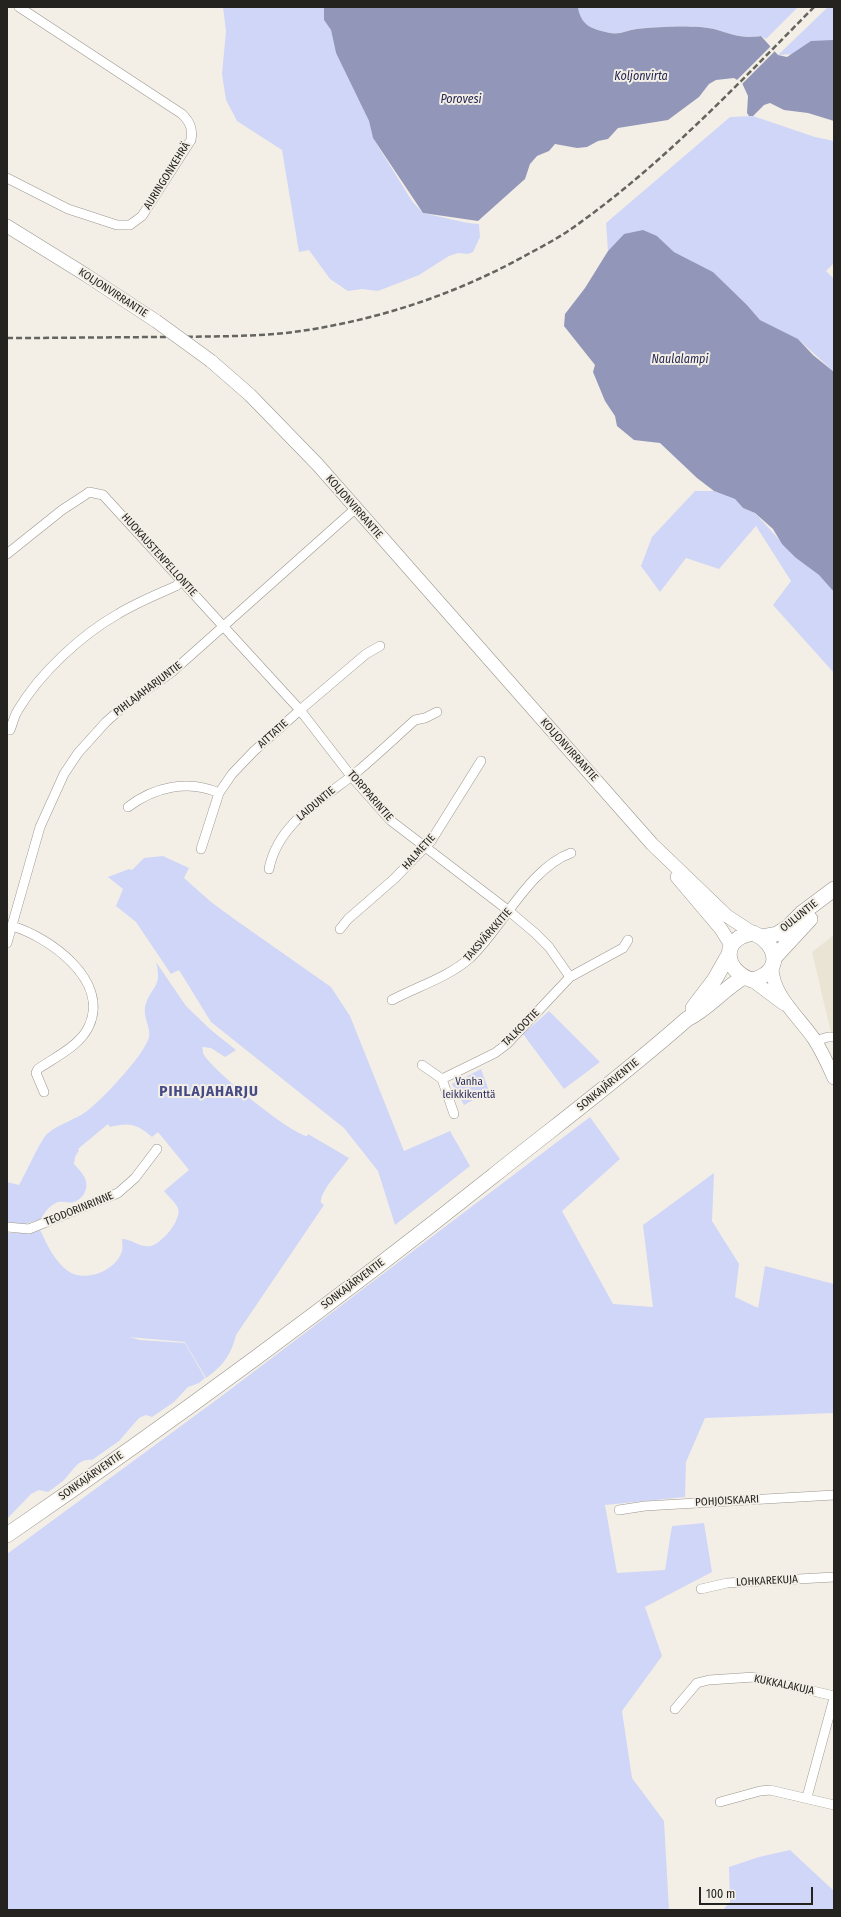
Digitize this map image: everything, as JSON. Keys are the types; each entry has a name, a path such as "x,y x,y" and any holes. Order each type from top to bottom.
{"highway":[{"name":"OULUNTIE","path":"757,935 777,934 788,927 802,913 834,889"},
{"name":"OULUNTIE","path":"773,963 798,932 834,899"},
{"path":"744,934 757,935 768,943 773,950 773,963 766,974 748,978 734,968 730,950 736,939 744,934"},
{"name":"SONKAJÄRVENTIE","path":"687,1019 690,1011 715,979 730,950"},
{"name":"SONKAJÄRVENTIE","path":"7,1535 137,1444 416,1237 630,1067 687,1019 696,1015 722,992 748,978"}],"main road":[{"name":"KOLJONVIRRANTIE","path":"7,226 156,321 211,361 250,395 280,424 318,465 355,509 652,844 727,916 757,935"},
{"name":"KOLJONVIRRANTIE","path":"652,844 688,892 721,929 730,950"},
{"path":"773,963 772,977 794,1013 815,1041 834,1078"},
{"path":"748,978 794,1013"}],"street":[{"name":"AURINGONKEHRÄ","path":"7,178 68,209 117,225 130,225 142,216 191,140 192,133 188,120 182,114 19,7"},
{"name":"HUOKAUSTENPELLONTIE","path":"7,554 62,510 89,492 99,493 108,498 225,626"},
{"name":"PIHLAJAHARJUNTIE","path":"7,943 42,821 64,774 78,753 106,722 124,706 168,675 355,509"},
{"path":"10,730 17,711 33,688 51,667 67,653 90,633 117,614 176,586 182,580"},
{"name":"TORPPARINTIE","path":"225,626 300,710 351,776 390,820 509,911 549,947 570,977"},
{"name":"AITTATIE","path":"201,849 219,793 242,764 300,710 366,654 380,646"},
{"name":"LAIDUNTIE","path":"269,869 275,849 293,824 304,812 351,776 415,720 437,712"},
{"name":"HALMETIE","path":"340,929 348,919 394,879 426,848 481,761"},
{"path":"128,807 149,795 170,788 191,786 212,790 219,793"},
{"name":"TAKSVÄRKKITIE","path":"392,1000 434,981 459,966 478,949 544,869 559,857 570,853"},
{"path":"12,926 27,931 63,955 83,974 91,994 92,1018 85,1034 67,1049 38,1069 36,1074 44,1092"},
{"name":"TALKOOTIE","path":"442,1079 495,1053 507,1044 570,977 623,948 628,940"},
{"path":"815,1041 828,1037 834,1037"},
{"path":"422,1065 442,1079 454,1114"},
{"name":"TEODORINRINNE","path":"7,1227 28,1229 118,1193 135,1178 157,1150"},
{"name":"POHJOISKAARI","path":"619,1510 645,1506 834,1495"},
{"name":"LOHKAREKUJA","path":"701,1589 726,1583 834,1577"},
{"name":"KUKKALAKUJA","path":"675,1709 697,1684 701,1681 709,1680 754,1677 834,1697"},
{"path":"807,1798 834,1697"},
{"path":"720,1802 760,1791 770,1790 834,1805"}],"shaded area":[{"path":"834,935 834,1033 831,1033 812,952"}],"green space":[{"path":"223,7 324,7 324,20 331,30 336,53 369,121 373,138 412,201 423,213 479,224 480,237 473,252 468,254 458,253 449,256 419,275 378,291 362,289 348,291 330,279 309,250 299,252 282,150 237,121 226,100 222,74 226,31"},
{"path":"578,7 798,7 766,39 761,36 742,36 709,28 690,26 651,28 610,33 588,26 582,19"},
{"path":"828,7 834,7 834,41 794,54 778,55"},
{"path":"753,116 815,137 834,141 834,263 826,271 834,279 834,372 798,339 760,320 747,305 713,272 674,252 657,236 624,234 608,251 606,223 730,117"},
{"path":"695,491 714,491 735,499 743,508 755,513 796,558 819,575 834,592 834,673 773,605 791,581 756,526 719,569 686,558 660,592 641,566 652,537"},
{"path":"163,856 189,868 184,878 211,902 331,987 350,1016 404,1151 450,1131 470,1166 395,1225 378,1171 344,1128 211,1022 179,970 171,974 136,922 116,906 123,889 108,877 129,869 132,870 144,858"},
{"path":"156,962 186,1006 211,1030 236,1050 225,1057 211,1048 202,1047 203,1053 209,1061 234,1085 269,1113 298,1132 307,1136 308,1134 349,1158 327,1187 321,1198 321,1203 324,1205 236,1335 226,1360 206,1378 185,1342 129,1337 140,1340 185,1343 205,1378 199,1383 188,1387 174,1402 152,1417 146,1415 139,1418 119,1441 92,1460 79,1463 63,1481 48,1492 39,1490 31,1494 7,1519 7,1233 29,1233 40,1230 55,1257 68,1271 83,1276 99,1273 107,1269 119,1258 122,1251 122,1239 129,1240 143,1246 151,1246 165,1236 177,1219 178,1208 164,1191 189,1170 158,1132 152,1137 142,1129 133,1125 110,1127 108,1124 78,1149 79,1150 75,1157 74,1164 85,1178 87,1185 84,1194 77,1201 56,1203 47,1210 41,1219 25,1224 7,1222 7,1182 19,1185 44,1137 56,1127 94,1106 132,1065 140,1054 149,1037 145,1007 147,1000 157,983 158,971"},
{"path":"549,1011 600,1062 564,1089 523,1034"},
{"name":"Vanha leikkikenttä","path":"481,1069 489,1091 464,1105 452,1084"},
{"path":"590,1117 620,1159 562,1211 613,1304 653,1307 643,1225 714,1173 712,1221 739,1264 735,1297 758,1308 765,1266 834,1284 834,1413 705,1418 686,1462 685,1497 605,1505 617,1573 665,1570 672,1526 704,1523 712,1572 645,1607 662,1656 622,1711 632,1778 664,1821 669,1910 7,1910 7,1554 223,1395"},
{"path":"790,1850 834,1891 834,1910 723,1910 730,1902 729,1867 759,1857"}],"water":[{"name":"Porovesi","path":"324,7 578,7 582,19 588,26 604,32 617,33 637,29 676,26 709,28 742,36 761,36 778,55 787,57 811,41 833,40 834,121 808,113 784,110 770,103 764,105 753,116 749,116 747,113 748,96 742,83 734,78 716,80 709,84 699,97 668,120 618,128 608,139 598,141 587,147 577,148 555,144 549,151 537,156 530,164 525,179 478,221 423,213 373,138 369,121 336,53 331,30 324,20"},
{"name":"Naulalampi","path":"643,230 657,236 674,252 713,272 747,305 760,320 798,339 813,355 834,372 834,592 819,575 796,558 782,544 773,529 755,513 743,508 735,499 714,491 697,478 660,443 634,440 617,426 615,416 605,401 593,372 595,365 564,326 565,314 585,288 608,251 624,234"}],"pier":[{"path":"771,46 776,50 741,85 736,81"}],"railway":[{"path":"7,338 177,337 286,333 331,326 390,312 448,292 503,267 547,244 569,231 607,203 699,122 814,7"}],"district":[{"name":"PIHLAJAHARJU","path":"209,1092"}],"water label":[{"name":"Koljonvirta","path":"641,77"}]}
